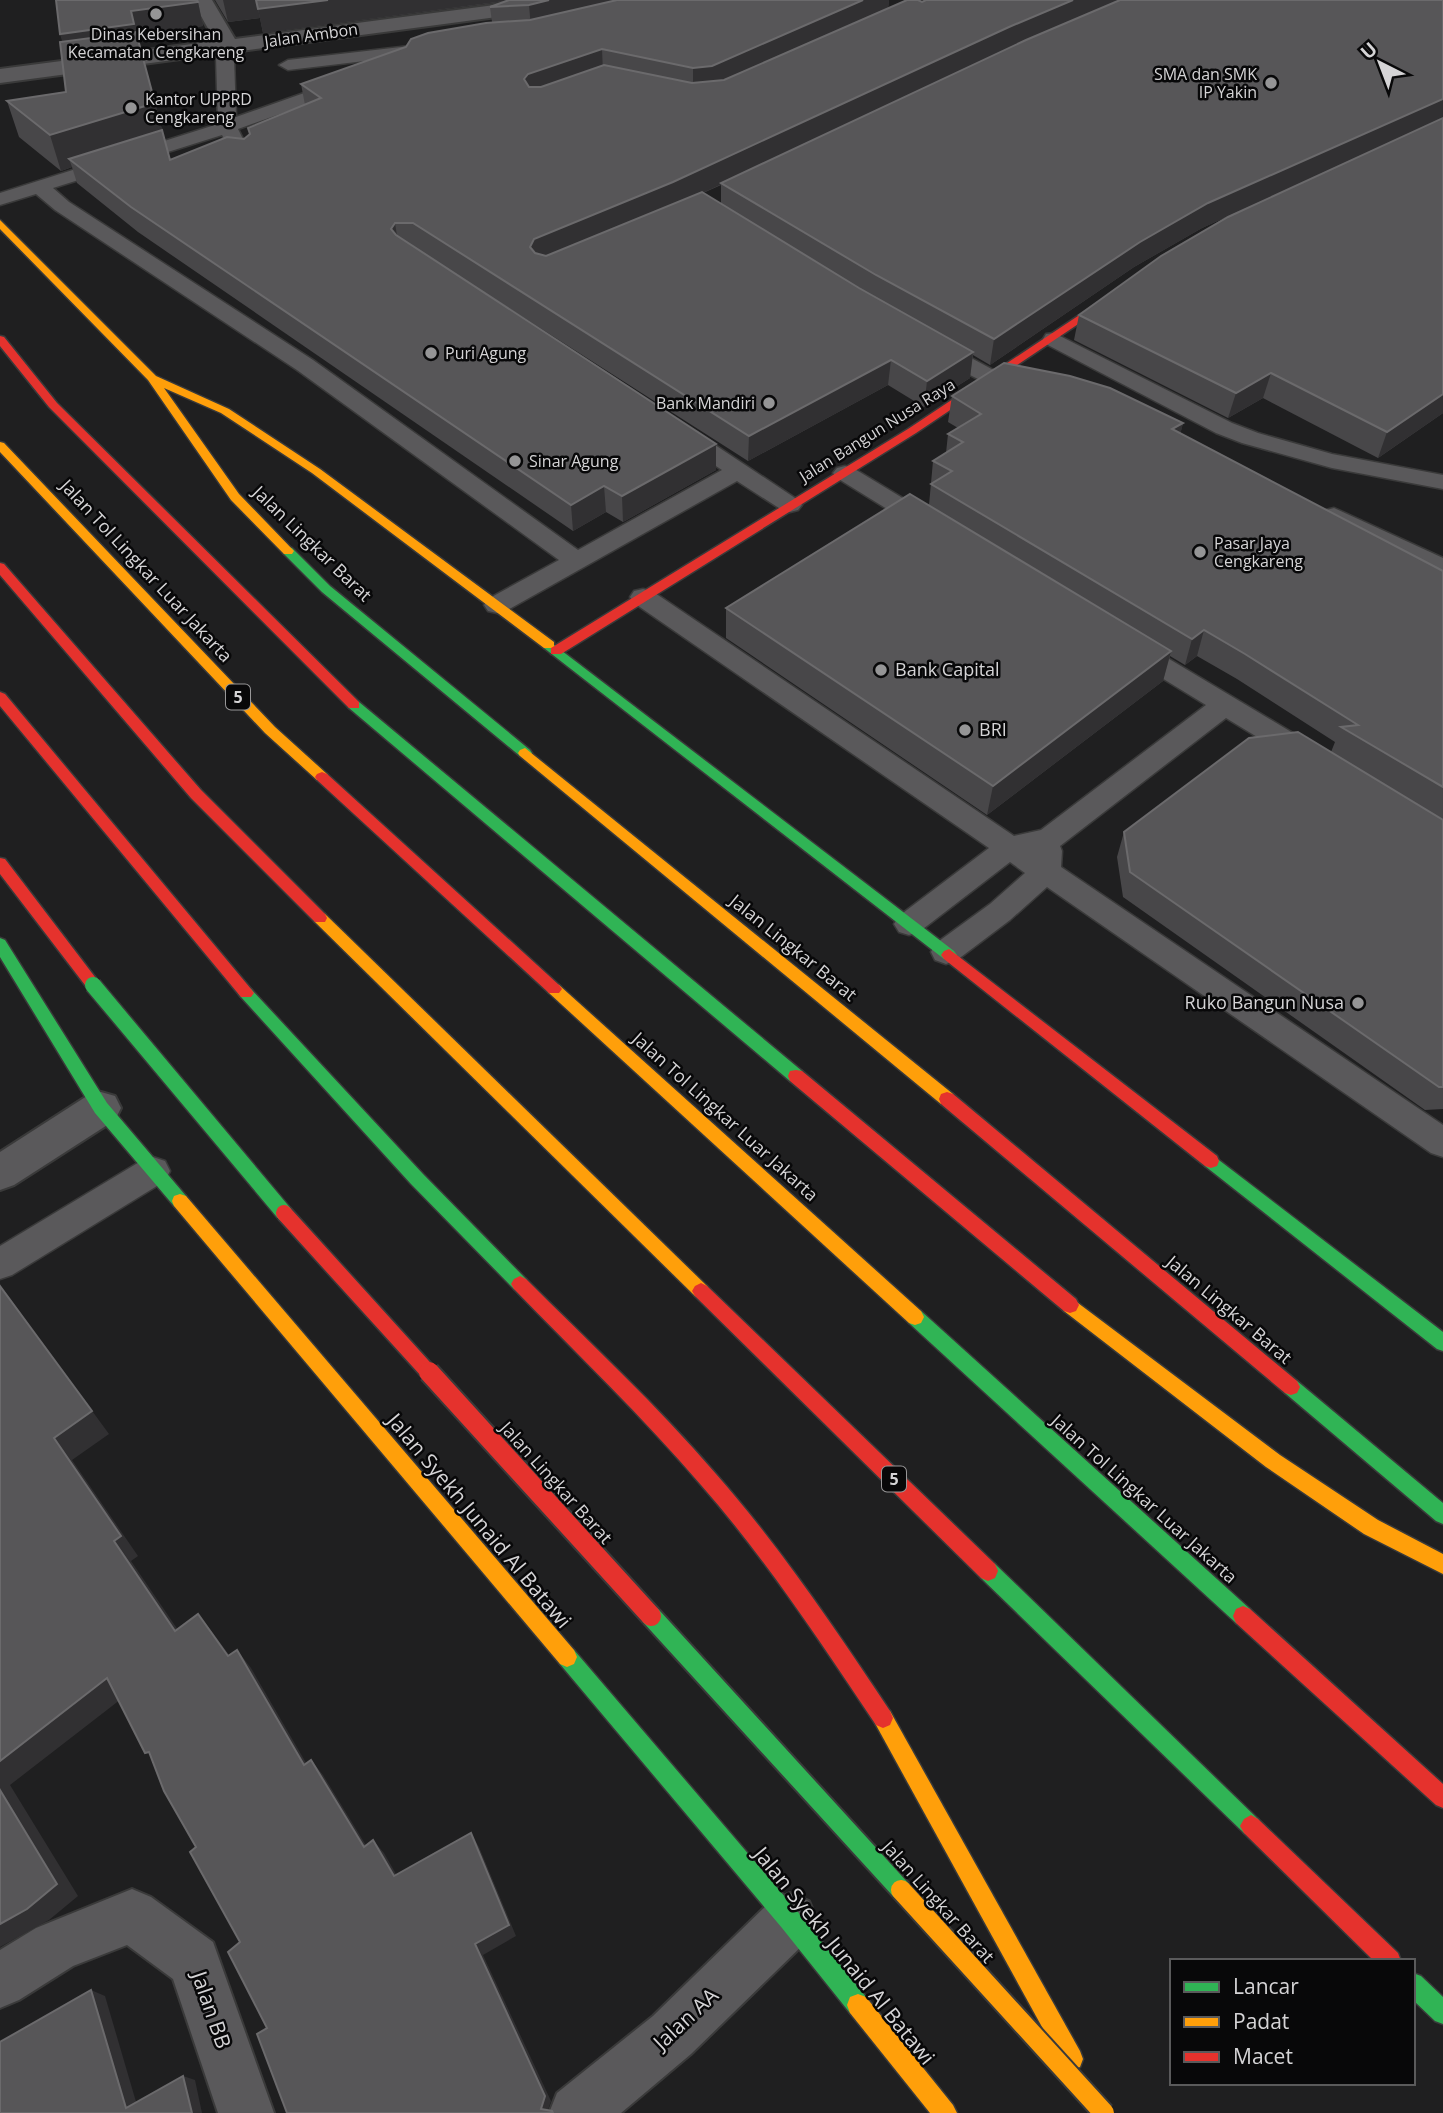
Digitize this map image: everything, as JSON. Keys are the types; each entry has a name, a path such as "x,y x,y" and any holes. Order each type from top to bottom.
{"main road":[{"name":"Jalan Lingkar Barat","path":"0,223 152,378 235,497 326,589 984,1129 1443,1515"},
{"name":"Jalan Bangun Nusa Raya","path":"556,651 845,473 1054,340 1135,281"},
{"path":"0,339 53,405 359,710 1071,1306 1273,1461 1371,1527 1443,1564"},
{"name":"Jalan Lingkar Barat","path":"152,378 225,411 316,471 497,605 946,952 1443,1343"},
{"name":"Jalan Tol Lingkar Luar Jakarta","path":"0,445 271,730 1443,1798"},
{"name":"5","path":"0,567 196,794 398,997 1388,1959"},
{"path":"0,697 242,989 417,1179 649,1416 732,1507 800,1594 883,1718 1103,2113"},
{"name":"Jalan Lingkar Barat","path":"0,863 93,985 295,1226 1103,2113"},
{"name":"Jalan Syekh Junaid Al Batawi","path":"0,944 101,1108 790,1920 945,2113"},
{"path":"1415,1986 1443,2013"}],"street":[{"path":"202,0 228,47"},
{"name":"Jalan Ambon","path":"0,76 228,47 368,17 580,0"},
{"path":"0,1173 101,1108"},
{"name":"Jalan BB","path":"0,1981 55,1947 132,1916 194,1961 246,2113"},
{"name":"Jalan AA","path":"577,2113 672,2035 790,1920"}],"lane":[{"path":"228,47 225,57 227,127 243,157"},
{"path":"0,200 227,127 447,47 288,65"},
{"path":"41,188 62,206 305,365 577,561"},
{"path":"912,333 992,377 1047,389"},
{"path":"1054,340 1251,440 1387,473 1443,482"},
{"path":"659,418 790,505"},
{"path":"497,605 739,470"},
{"path":"845,473 951,538"},
{"path":"1310,504 1443,568"},
{"path":"642,597 1443,1143"},
{"path":"1106,632 1340,774"},
{"path":"909,924 1010,848 1049,839 1225,705"},
{"path":"946,952 1000,912 1046,872 1049,839"},
{"path":"0,1264 153,1171"}],"building":[{"path":"56,0 198,2 131,11 134,24 60,34"},
{"path":"256,0 328,0 258,9"},
{"path":"509,0 549,0 529,5 490,7"},
{"path":"617,0 863,0 712,66 693,68 602,49 528,74 524,79 529,87 541,87 604,65 692,83 724,80 907,0 1073,0 673,182 534,239 530,247 535,253 546,256 702,192 859,288 973,352 927,381 891,360 749,436 413,223 395,223 391,229 396,235 716,444 622,496 604,486 571,505 131,207 69,159 162,130 170,160 227,137 244,139 250,134 248,128 321,98 301,84 406,47 411,39 428,33 486,23 530,20"},
{"path":"1120,0 1443,0 1443,99 1208,203 1140,242 994,339 876,275 721,183 1026,40"},
{"path":"136,32 155,103 50,135 7,101 66,92 60,42"},
{"path":"1443,118 1443,394 1387,432 1271,373 1236,393 1079,315 1161,256 1228,217"},
{"name":"Pasar Jaya Cengkareng","path":"1004,363 1070,376 1110,388 1183,423 1172,429 1443,571 1443,787 1341,727 1358,725 1245,654 1204,630 1192,639 931,484 952,471 933,461 963,442 948,434 981,414 952,396"},
{"path":"910,494 1171,651 993,786 726,608"},
{"name":"Ruko Bangun Nusa","path":"1298,732 1443,820 1443,1087 1439,1087 1130,872 1124,832 1249,738"},
{"path":"0,1286 92,1411 54,1438 121,1536 114,1541 175,1631 198,1614 228,1656 237,1650 304,1765 311,1760 364,1847 373,1840 394,1876 471,1833 509,1925 475,1944 545,2096 541,2109 553,2113 287,2113 257,2034 267,2028 228,1952 240,1942 190,1852 196,1847 164,1791 149,1752 145,1753 107,1678 0,1761"},
{"path":"0,1790 57,1884 27,1909 0,1924"},
{"path":"91,1990 126,2108 183,2076 192,2113 0,2113 0,2042"}],"traffic: fast":[{"path":"288,551 326,589 525,753"},
{"path":"549,645 949,955"},
{"path":"354,705 796,1076"},
{"path":"0,944 101,1108 180,1201"},
{"path":"93,985 284,1213"},
{"path":"246,993 417,1179 520,1284"},
{"path":"1211,1161 1443,1343"},
{"path":"915,1317 1243,1616"},
{"path":"1291,1387 1443,1515"},
{"path":"988,1571 1251,1826"},
{"path":"651,1616 901,1890"},
{"path":"567,1657 790,1920 858,2005"},
{"path":"1415,1986 1443,2013"}],"traffic: slow":[{"path":"0,223 152,378 235,497 288,551"},
{"path":"152,378 225,411 316,471 549,645"},
{"path":"0,445 270,730 322,777"},
{"path":"525,753 947,1099"},
{"path":"320,918 701,1291"},
{"path":"554,989 915,1317"},
{"path":"180,1201 567,1657"},
{"path":"1070,1305 1273,1461 1371,1527 1443,1564"},
{"path":"883,1718 1072,2059"},
{"path":"901,1890 1104,2113"},
{"path":"858,2005 945,2113"}],"traffic: jam":[{"path":"556,651 912,431 1121,292"},
{"path":"0,339 53,405 354,705"},
{"path":"0,567 196,794 320,918"},
{"path":"0,697 246,993"},
{"path":"322,777 554,989"},
{"path":"0,863 93,985"},
{"path":"949,955 1211,1161"},
{"path":"796,1076 1070,1305"},
{"path":"947,1099 1291,1387"},
{"path":"284,1213 651,1616"},
{"path":"520,1284 657,1422 709,1479 792,1586 883,1718"},
{"path":"701,1291 988,1571"},
{"path":"1243,1616 1443,1798"},
{"path":"1251,1826 1388,1959"}],"place":[{"name":"Dinas Kebersihan Kecamatan Cengkareng","path":"156,14"},
{"name":"SMA dan SMK IP Yakin","path":"1271,83"},
{"name":"Kantor UPPRD Cengkareng","path":"131,108"},
{"name":"Puri Agung","path":"431,353"},
{"name":"Bank Mandiri","path":"769,403"},
{"name":"Sinar Agung","path":"515,461"},
{"name":"Pasar Jaya Cengkareng","path":"1200,552"},
{"name":"Bank Capital","path":"881,670"},
{"name":"BRI","path":"965,730"},
{"name":"Ruko Bangun Nusa","path":"1358,1003"}]}
